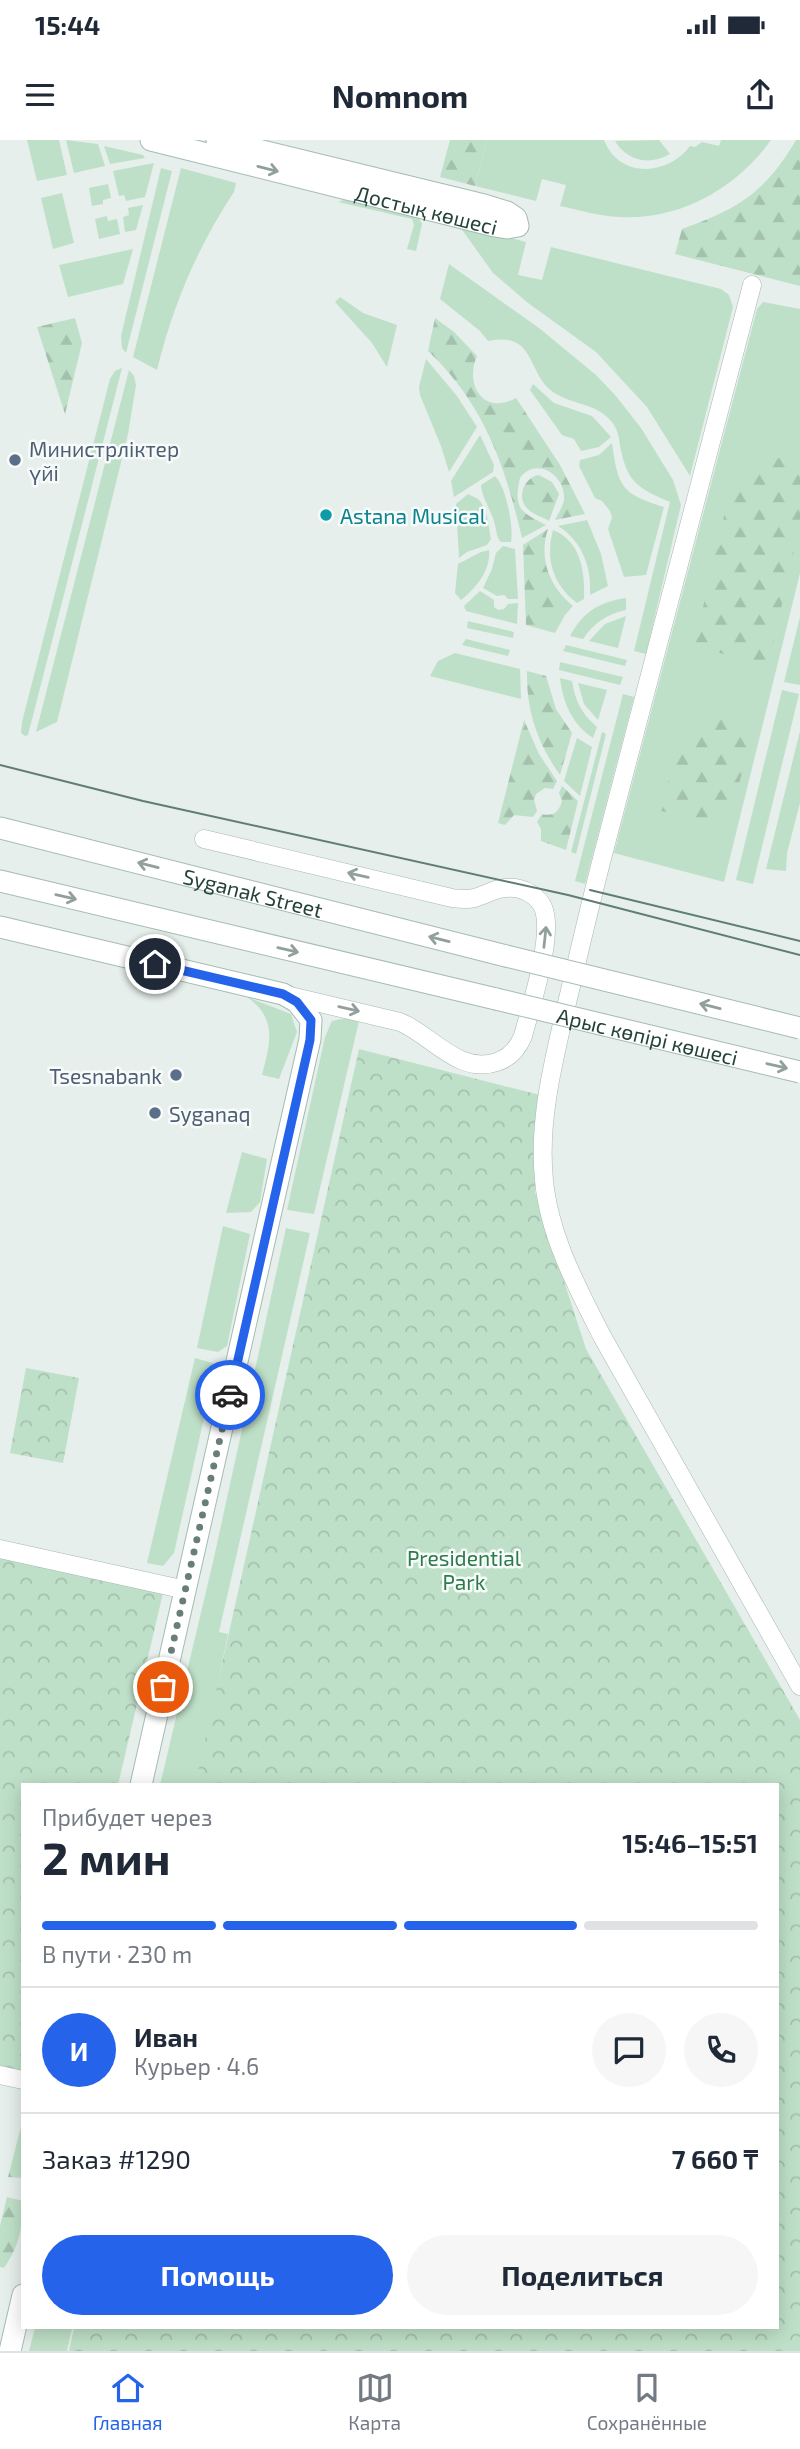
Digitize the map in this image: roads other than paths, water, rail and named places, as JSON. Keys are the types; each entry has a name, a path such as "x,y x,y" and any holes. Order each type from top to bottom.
{"street":[{"name":"Достық көшесі","path":"151,140 483,223 507,228 518,226 516,218 507,212 484,205 218,140"},
{"path":"752,285 587,914 553,1062 545,1113 543,1161 550,1214 579,1291 800,1686"},
{"name":"Syganak Street","path":"0,828 506,956"},
{"path":"0,927 400,1022 416,1029 463,1062 488,1064 501,1060 519,1045 544,947 545,912 532,894 500,888 477,897 452,898 204,839"},
{"name":"Арыс көпірі көшесі","path":"0,881 800,1072"},
{"name":"Арыс көпірі көшесі","path":"506,956 800,1028"},
{"path":"141,1783 310,1040 311,1020 306,1011 283,994"},
{"path":"0,1549 186,1590"},
{"path":"0,2076 21,2080"},
{"path":"10,2351 21,2304"}],"tram line":[{"path":"0,765 143,801 568,895 800,955"},
{"path":"590,890 800,941"}],"place":[{"name":"Министрліктер үйі","path":"15,460"},
{"name":"Astana Musical","path":"326,515"},
{"name":"Tsesnabank","path":"176,1075"},
{"name":"Syganaq","path":"155,1113"}],"park label":[{"name":"Presidential Park","path":"464,1569"}]}
